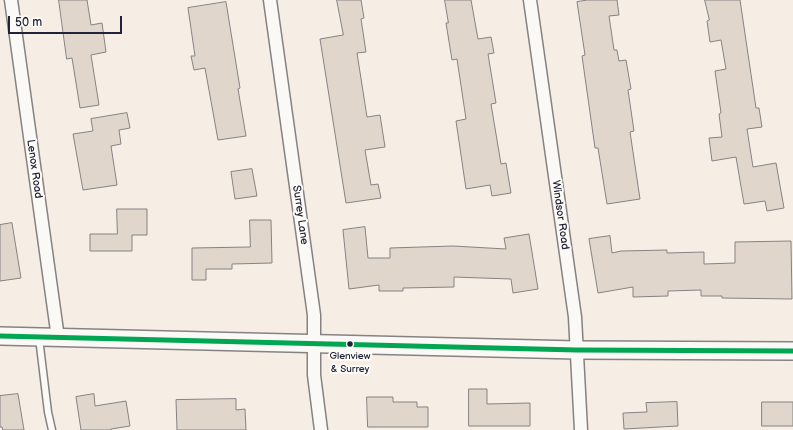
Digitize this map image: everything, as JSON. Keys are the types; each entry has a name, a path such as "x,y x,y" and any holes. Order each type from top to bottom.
{"main road":[{"path":"0,336 577,350 793,351"}],"street":[{"name":"Lenox Road","path":"11,0 58,338"},
{"name":"Surrey Lane","path":"270,0 314,315 314,374 321,430"},
{"name":"Windsor Road","path":"530,0 575,317 582,430"}],"lane":[{"path":"39,338 48,412 52,430"}],"building":[{"path":"59,0 87,0 91,25 102,23 106,52 91,55 99,105 80,108 72,58 67,59"},
{"path":"337,0 361,0 364,18 361,19 366,52 357,53 367,117 380,115 385,147 365,150 371,185 378,184 381,198 346,203 320,39 343,35"},
{"path":"445,0 471,0 478,39 491,37 494,53 488,54 496,103 491,104 501,164 506,163 511,193 492,196 490,185 466,189 456,121 466,119 457,59 452,60 446,23 448,23"},
{"path":"588,0 617,0 619,15 609,16 614,50 617,50 619,61 626,60 631,89 628,90 634,131 630,132 640,199 607,204 598,148 595,148 582,56 585,55 577,2"},
{"path":"705,0 740,0 756,108 759,108 762,127 747,129 753,167 776,163 784,208 767,211 765,201 744,204 736,157 712,161 709,138 722,137 719,114 721,113 715,71 726,69 721,40 710,42 707,21 709,20"},
{"path":"226,2 246,136 218,140 205,68 194,70 191,56 195,56 188,8"},
{"path":"127,113 130,128 119,130 121,144 111,146 117,185 83,190 73,134 93,131 91,119"},
{"path":"252,169 257,196 235,199 231,172"},
{"path":"117,209 147,209 147,235 132,235 132,251 90,251 90,234 117,234"},
{"path":"250,220 271,220 272,263 232,264 232,269 206,269 206,280 192,280 192,248 250,247"},
{"path":"12,223 21,278 0,281 0,225"},
{"path":"365,227 368,258 390,258 390,248 453,246 506,249 504,238 529,234 538,289 513,293 511,279 454,277 454,287 403,288 403,291 379,291 379,285 349,289 343,230"},
{"path":"610,236 612,253 621,251 667,250 667,253 704,252 704,264 735,263 735,242 791,241 792,299 722,298 722,296 701,296 701,290 668,291 668,296 633,297 633,287 598,293 589,239"},
{"path":"469,389 487,389 487,404 530,403 530,426 469,426"},
{"path":"18,394 24,430 3,430 2,427 0,427 0,396"},
{"path":"94,394 95,406 126,401 130,426 111,430 81,430 76,397"},
{"path":"367,397 393,397 393,402 417,402 417,407 428,407 428,427 368,427"},
{"path":"236,399 236,410 245,409 246,430 177,430 176,400"},
{"path":"677,402 678,426 624,429 623,413 647,412 646,403"},
{"path":"762,402 793,402 793,426 762,426"}],"transit line":[{"path":"0,336 577,350 793,351"}],"place":[{"name":"Glenview & Surrey","path":"350,344"}]}
